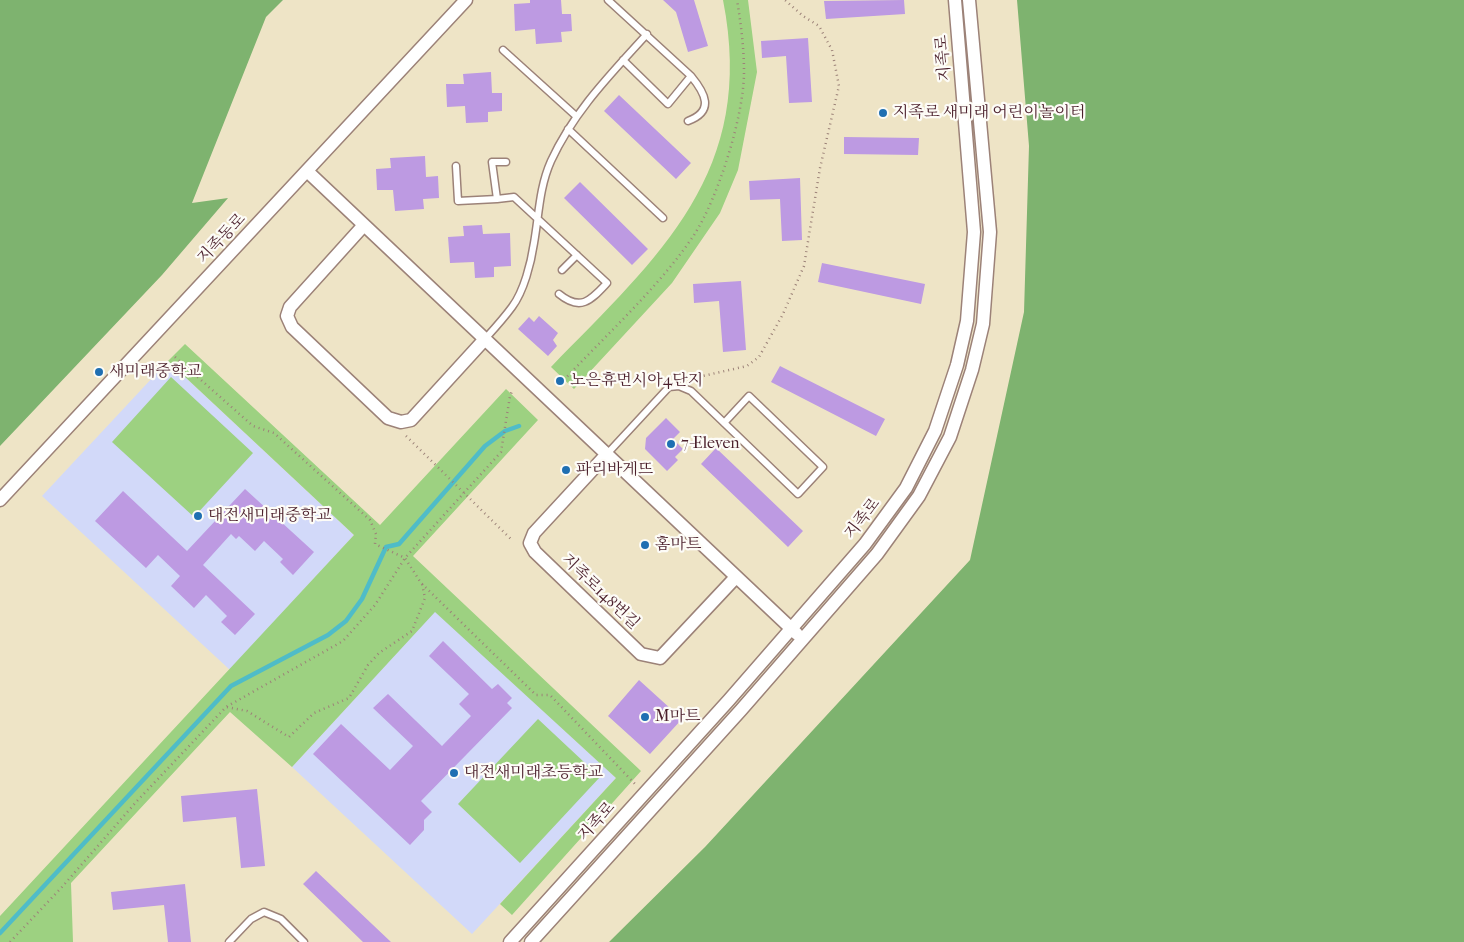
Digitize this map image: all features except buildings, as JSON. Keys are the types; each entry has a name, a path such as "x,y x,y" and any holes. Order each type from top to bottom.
{"street":[{"name":"지족동로","path":"0,500 466,0"},
{"name":"지족로","path":"510,942 865,544 906,488 935,431 957,365 967,321 974,232 955,0"},
{"name":"지족로","path":"531,942 877,554 919,496 950,437 972,370 983,324 990,232 970,0"},
{"path":"307,171 802,639"},
{"path":"364,225 290,307 287,316 292,328 388,418 401,422 411,420 485,339"},
{"name":"지족로148번길","path":"607,454 534,532 530,543 535,552 641,654 660,658 736,577"}],"lane":[{"path":"608,0 647,34 700,87 705,98 704,108 698,117 688,121"},
{"path":"485,339 513,306 524,282 534,244 541,190 551,161 576,116 647,34"},
{"path":"503,50 576,116"},
{"path":"623,60 668,104 691,76"},
{"path":"568,130 664,218"},
{"path":"497,199 492,162 506,162"},
{"path":"456,166 458,201 514,197 538,217 607,283 591,300 578,304 569,302 559,294"},
{"path":"562,270 577,255"},
{"path":"607,454 668,387 679,386 691,391 724,423 798,494 823,467 749,396 724,423"},
{"path":"228,942 251,919 264,912 281,919 304,942"}],"path":[{"path":"564,380 671,264 694,234 712,198 728,155 742,98 744,73 737,0"},
{"path":"694,378 747,366 759,357 783,314 804,266 820,168 839,86 832,50 819,26 803,16 785,0"},
{"path":"175,357 253,426 274,433 370,520 376,534 375,544 406,558 421,583 536,695 550,695 637,787"},
{"path":"10,942 62,887 137,800 226,707 342,641 375,605 406,558 501,452 505,421 513,389"},
{"path":"406,436 512,540"},
{"path":"226,707 247,711 289,737 314,713 349,698 368,665 379,653 412,631 425,598 421,583"}],"shaded area":[{"name":"대전새미래중학교","path":"168,361 354,535 230,670 42,496"},
{"name":"대전새미래초등학교","path":"435,611 616,778 472,934 292,767"}],"green space":[{"path":"0,0 283,0 266,17 192,203 228,198 162,275 0,446"},
{"path":"723,0 748,0 757,72 738,170 720,213 672,283 574,389 551,367 629,287 662,247 691,206 712,162 726,114 730,61"},
{"path":"1017,0 1464,0 1464,942 609,942 705,847 970,560 1024,312 1029,146"},
{"path":"185,344 380,525 506,389 538,420 413,556 641,771 512,915 500,904 616,778 435,612 292,767 230,712 71,883 73,942 0,942 0,916 354,535 168,361"},
{"path":"171,377 253,453 194,517 112,442"},
{"path":"538,719 600,777 520,863 458,804"}],"waterway":[{"path":"0,933 231,686 328,635 346,621 362,599 386,547 399,544 485,446 505,431 519,426"}],"place":[{"name":"지족로 새미래 어린이놀이터","path":"883,113"},
{"name":"새미래중학교","path":"99,372"},
{"name":"노은휴먼시아4단지","path":"560,381"},
{"name":"7-Eleven","path":"671,444"},
{"name":"파리바게뜨","path":"566,470"},
{"name":"대전새미래중학교","path":"198,516"},
{"name":"홈마트","path":"645,545"},
{"name":"M마트","path":"645,717"},
{"name":"대전새미래초등학교","path":"454,773"}]}
